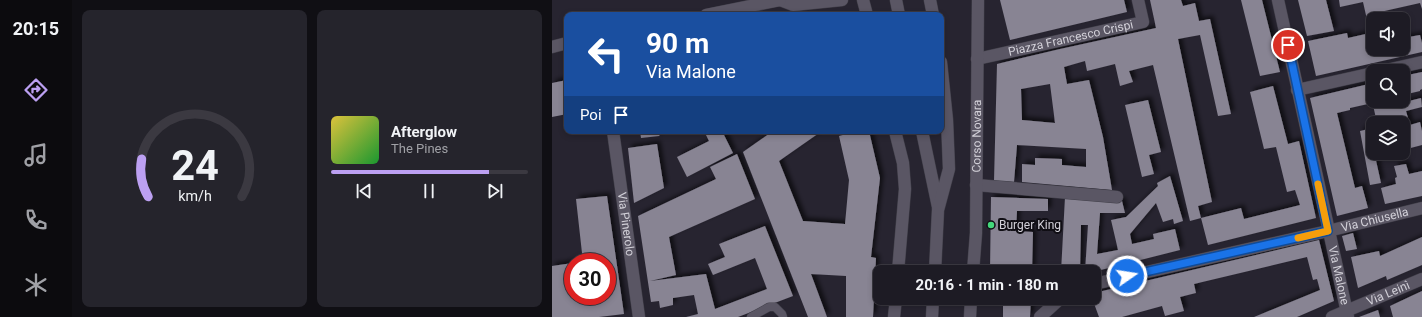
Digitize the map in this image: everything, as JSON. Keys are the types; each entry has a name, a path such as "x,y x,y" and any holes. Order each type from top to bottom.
{"street":[{"path":"721,12 780,0 792,5 842,0"},
{"path":"863,0 866,12"},
{"path":"896,0 898,12"},
{"path":"930,0 932,12"},
{"name":"Corso Novara","path":"974,265 976,233 978,0"},
{"name":"Piazza Francesco Crispi","path":"977,59 1143,22 1138,0"},
{"name":"Via Malone","path":"1278,0 1328,231 1348,314"},
{"path":"552,46 564,44"},
{"path":"1410,65 1422,62"},
{"path":"1298,90 1366,75"},
{"path":"935,265 938,210 949,169 944,91"},
{"name":"Via Pinerolo","path":"613,134 639,317"},
{"path":"896,134 903,163 905,189 899,265"},
{"path":"923,134 938,210"},
{"path":"976,185 1117,197"},
{"name":"Via Chiusella","path":"1101,282 1422,208"},
{"name":"Via Leinì","path":"1332,317 1348,314 1422,278"},
{"path":"894,317 895,305"},
{"path":"932,317 933,305"},
{"path":"970,317 971,305"},
{"path":"1040,317 1053,305"}],"lane":[{"path":"751,317 769,307 775,307 783,317"}],"building":[{"path":"1000,0 1124,0 1127,12 1010,40"},
{"path":"1150,0 1181,0 1183,6 1195,3 1199,21 1210,19 1231,114 1218,116 1200,35 1178,39 1212,202 1198,206 1201,218 1190,221 1153,65 1129,71 1133,82 1120,86 1115,64 1087,71 1085,61 1064,67 1067,84 1089,80 1103,137 1112,190 1022,182 1022,164 1035,165 1035,158 1062,159 1062,165 1086,167 1086,149 1017,145 1014,182 994,181 997,64 1156,28","holes":["1050,84 1055,123 1022,120 1021,89"]},
{"path":"1241,0 1262,0 1280,72 1260,76"},
{"path":"1298,0 1326,0 1334,31 1307,36"},
{"path":"1339,0 1422,0 1422,9 1420,3 1380,12 1366,12 1366,15 1363,2 1340,7"},
{"path":"1347,33 1348,38 1366,34 1366,56 1404,56 1316,76 1308,41"},
{"path":"1420,35 1422,52 1410,55 1410,37"},
{"path":"1422,72 1422,89 1420,91 1410,93 1410,75"},
{"path":"564,81 564,115 552,117 552,83"},
{"path":"1366,85 1366,104 1337,113 1355,188 1362,186 1368,208 1337,216 1310,98"},
{"path":"1273,86 1288,144 1299,141 1316,218 1208,245 1201,218 1241,208 1244,219 1300,205 1295,190 1287,192 1276,147 1264,149 1250,92"},
{"path":"1421,98 1422,107 1406,111 1407,116 1375,116 1374,108 1410,108 1410,101"},
{"path":"1148,100 1161,152 1149,155 1154,174 1142,177 1125,105"},
{"path":"1420,122 1422,131 1422,145 1410,148 1410,125"},
{"path":"1366,130 1366,160 1376,160 1381,183 1370,185 1360,131"},
{"path":"640,134 661,134 659,136 641,138"},
{"path":"706,134 724,134 733,153 687,177 677,157 709,141"},
{"path":"769,134 818,134 779,161 803,221 845,224 849,180 839,136 847,134 870,134 880,178 871,257 876,258 876,265 873,265 873,317 846,317 846,276 811,274 827,317 808,317 743,152"},
{"path":"657,144 664,188 634,203 628,148"},
{"path":"737,154 755,199 669,237 676,275 650,281 706,274 715,309 767,289 755,258 713,275 708,264 725,257 719,244 765,226 793,296 738,317 686,317 698,314 694,295 673,298 673,305 660,308 659,301 651,302 638,216 716,179 710,167"},
{"path":"1406,164 1409,174 1422,171 1422,196 1385,204 1381,188 1396,184 1395,178 1397,177 1394,166"},
{"path":"1170,176 1183,221 1174,224 1173,219 1163,222 1156,203 1130,234 1132,244 1154,239 1153,234 1175,229 1180,250 1101,270 1101,265 1085,265 1088,225 1081,225 1080,265 1061,265 1065,197 1122,201 1125,213 1100,213 1097,254 1118,250 1111,220 1126,217 1158,186 1157,183"},
{"path":"607,196 615,253 582,253 576,199"},
{"path":"991,197 1048,199 1048,211 1017,211 1016,231 1033,232 1032,265 990,265"},
{"path":"1353,233 1357,249 1346,251 1342,236"},
{"path":"1422,237 1422,265 1387,280 1386,276 1358,288 1351,257 1379,251 1380,256"},
{"path":"1319,240 1334,301 1297,317 1254,317 1320,290 1317,279 1313,280 1307,257 1194,284 1196,293 1180,297 1184,311 1165,316 1162,306 1122,317 1099,317 1095,305 1101,305 1101,291"},
{"path":"616,258 624,314 599,317 552,317 552,266 564,264 564,305 616,305"},
{"path":"1422,291 1422,317 1393,317 1390,306"},
{"path":"1003,305 1031,305 1030,317 1003,317"},
{"path":"1378,310 1380,317 1359,317"}],"slow traffic":[{"path":"1298,238 1328,231 1318,184"}],"place":[{"name":"Burger King","path":"991,225"}],"route":[{"path":"1127,276 1328,231 1288,45"}]}
